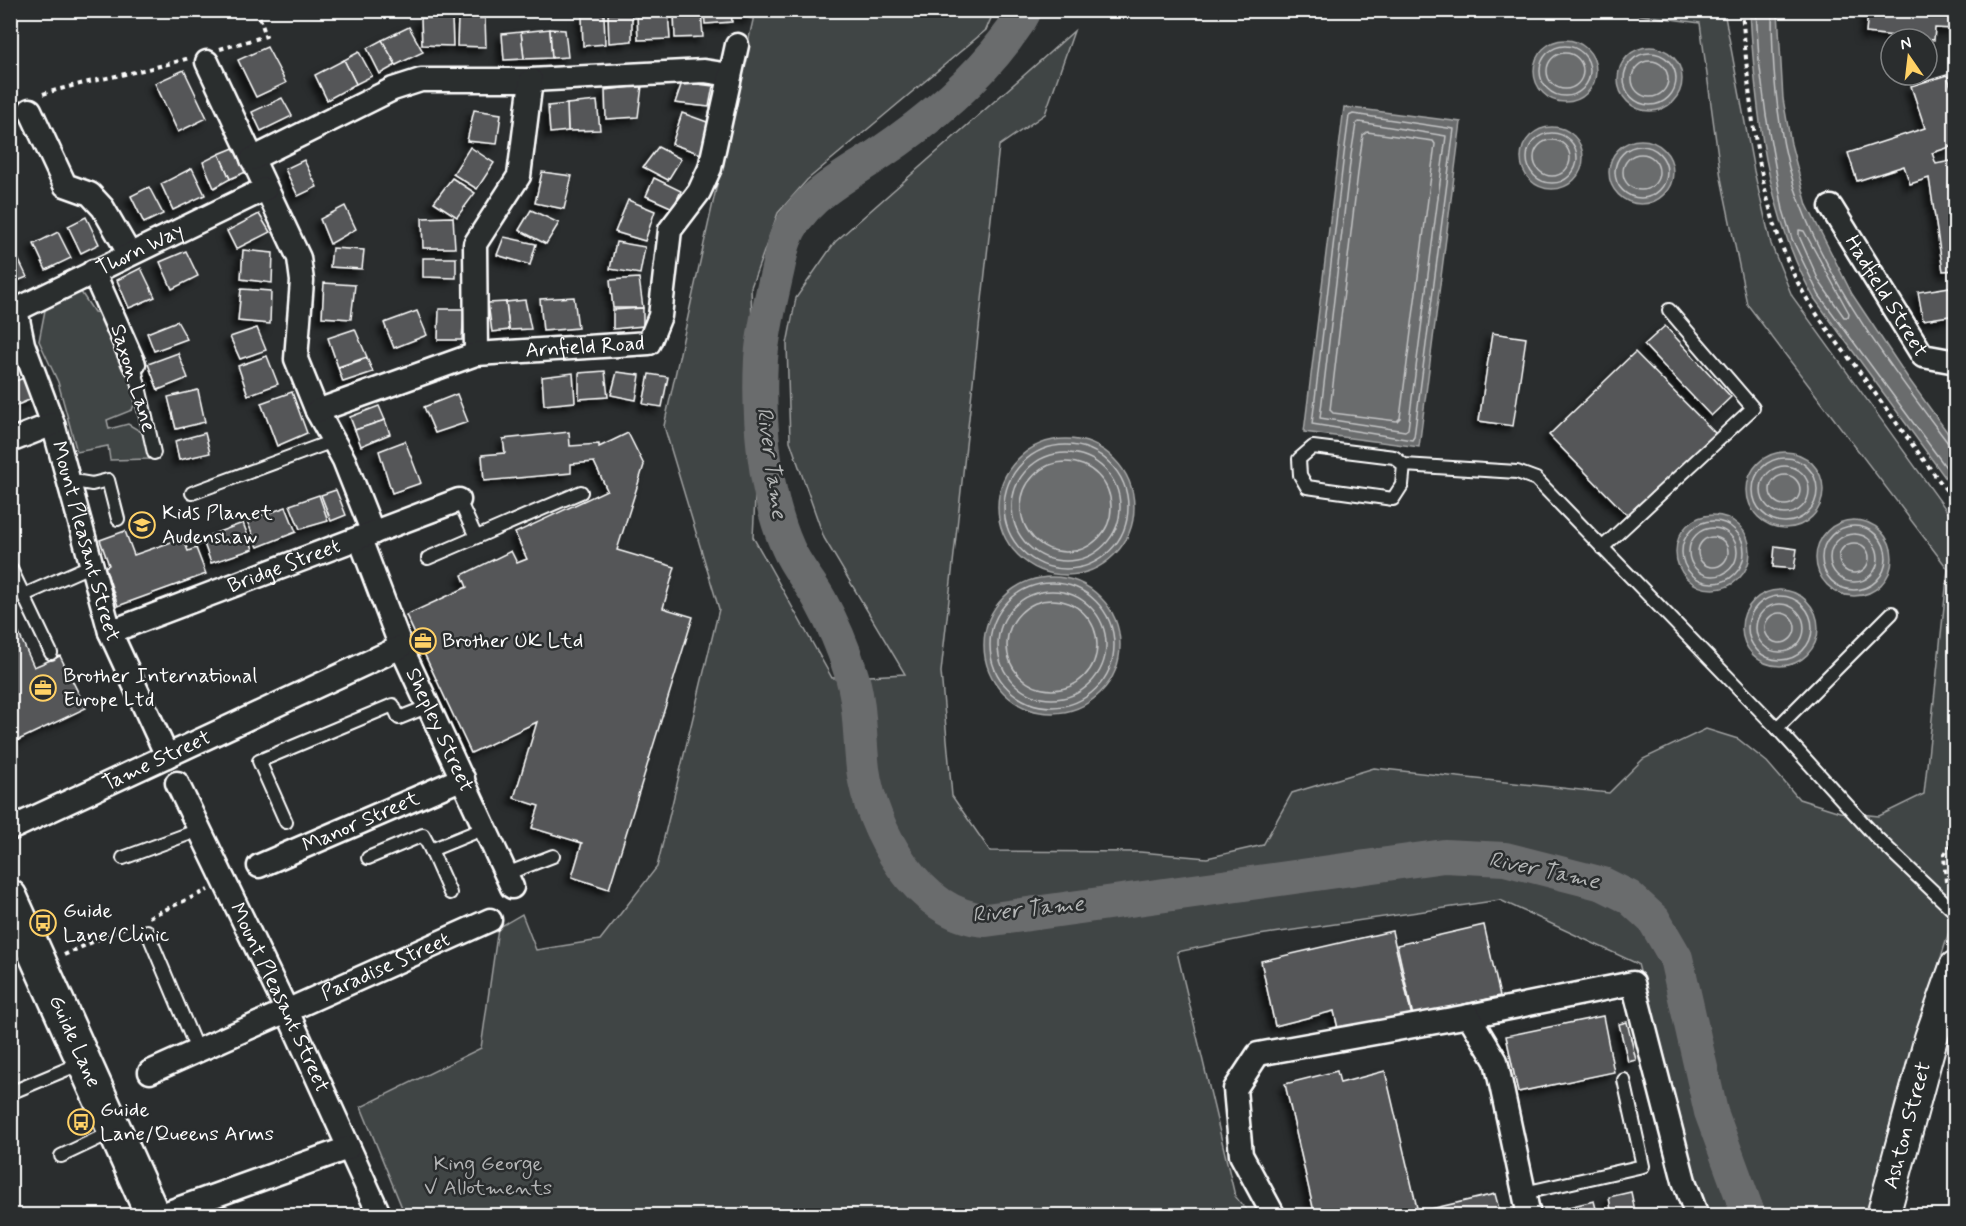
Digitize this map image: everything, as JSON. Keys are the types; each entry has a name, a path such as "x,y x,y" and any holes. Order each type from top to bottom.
{"highway":[{"name":"Guide Lane","path":"10,897 153,1215"}],"main road":[{"name":"Ashton Street","path":"1883,1215 1931,1038 1956,967"}],"street":[{"name":"Arnfield Road","path":"317,411 476,354 649,343 660,316 670,230 699,192 710,168 737,45"},
{"path":"204,57 299,258 302,281 296,359 317,411 344,460 367,536"},
{"path":"252,159 393,89 421,80 531,80 704,71 730,75"},
{"path":"476,354 475,244 519,176 531,80"},
{"path":"33,103 65,185 90,194 103,208 129,253"},
{"name":"Thorn Way","path":"13,309 265,189"},
{"name":"Hadfield Street","path":"1832,207 1923,356 1956,362"},
{"name":"Saxon Lane","path":"93,271 134,364"},
{"name":"Mount Pleasant Street","path":"13,309 22,344 53,424 110,632 167,756"},
{"path":"10,441 53,424"},
{"name":"Bridge Street","path":"110,632 459,500"},
{"name":"Shepley Street","path":"367,536 401,647 509,881"},
{"name":"Tame Street","path":"10,829 401,647"},
{"name":"Manor Street","path":"259,866 463,778"},
{"name":"Mount Pleasant Street","path":"177,783 286,1009 380,1215"},
{"name":"Paradise Street","path":"150,1072 286,1009 490,920"},
{"path":"1274,1215 1241,1155 1235,1089 1258,1054 1469,1016 1633,983 1684,1182 1697,1215"},
{"path":"1469,1016 1496,1061 1528,1215"},
{"path":"158,1215 348,1148"}],"lane":[{"path":"1602,548 1753,408 1669,310"},
{"name":"Saxon Lane","path":"134,364 154,453"},
{"path":"192,493 333,441"},
{"path":"1404,465 1402,484 1393,499 1307,487 1300,475 1299,459 1313,447 1394,457 1404,465 1517,472 1536,479 1777,728 1876,837 1956,913"},
{"path":"68,480 92,484 108,480 118,519"},
{"path":"428,558 581,492"},
{"path":"459,500 476,537"},
{"path":"24,595 92,565"},
{"path":"10,567 51,653"},
{"path":"1777,728 1892,613"},
{"path":"286,822 259,761 393,705 399,718 429,706"},
{"path":"431,850 485,828"},
{"path":"123,858 199,830"},
{"path":"368,858 423,835 450,893"},
{"path":"509,881 553,856"},
{"path":"147,931 197,1050"},
{"path":"10,1093 85,1062"},
{"path":"1524,1193 1643,1166 1624,1080"},
{"path":"61,1156 116,1131"}],"path":[{"path":"33,103 90,79 143,72 204,57 266,36 257,10"},
{"path":"1742,10 1748,90 1768,198 1780,242 1814,311 1956,503"},
{"path":"1946,885 1944,855 1956,838"}],"green space":[{"name":"King George V Allotments","path":"755,11 994,11 986,30 807,180 778,213 751,287 756,479 753,537 832,678 905,674 824,538 790,441 787,344 796,298 835,242 1074,31 1045,114 999,146 941,672 952,796 990,851 1140,852 1207,858 1263,845 1292,793 1374,768 1609,793 1643,759 1706,729 1738,739 1767,762 1799,799 1840,812 1879,816 1924,794 1948,569 1747,304 1721,178 1700,23 1612,11 1724,11 1754,171 1771,244 1792,296 1955,522 1955,913 1896,1100 1867,1215 1705,1215 1638,964 1500,900 1259,935 1177,952 1235,1196 1250,1215 405,1215 361,1107 481,1048 498,928 522,914 536,950 600,940 657,867 719,609 664,426"},
{"path":"79,289 94,312 106,314 124,352 137,398 132,410 107,420 109,429 128,424 145,434 149,459 110,460 108,446 77,452 58,382 39,341 46,305"}],"water":[{"path":"1750,11 1778,11 1783,99 1791,144 1807,205 1852,294 1955,443 1955,491 1814,298 1798,265 1784,231 1766,159 1755,84"},
{"path":"1559,40 1571,40 1587,49 1594,59 1596,71 1594,83 1587,93 1571,102 1559,102 1548,97 1539,88 1534,77 1534,65 1539,54 1548,45"},
{"path":"1650,47 1668,53 1676,61 1682,79 1676,97 1668,105 1650,111 1632,105 1624,97 1618,79 1624,61 1632,53"},
{"path":"1344,107 1461,122 1419,447 1304,432"},
{"path":"1546,127 1558,127 1574,136 1581,146 1583,158 1581,170 1574,180 1558,189 1546,189 1535,184 1526,175 1521,164 1521,152 1526,141 1535,132"},
{"path":"1641,140 1659,146 1667,154 1673,172 1667,190 1659,198 1641,204 1623,198 1615,190 1609,172 1615,154 1623,146"},
{"path":"1066,439 1092,444 1114,459 1129,481 1134,507 1129,533 1114,555 1092,570 1066,575 1040,570 1018,555 1003,533 998,507 1003,481 1018,459 1040,444"},
{"path":"1785,452 1800,455 1812,463 1820,475 1823,490 1820,505 1812,517 1800,525 1785,528 1770,525 1758,517 1750,505 1747,490 1750,475 1758,463 1770,455"},
{"path":"1706,515 1720,515 1734,521 1744,531 1750,545 1748,566 1734,583 1720,589 1706,589 1692,583 1682,573 1676,559 1676,545 1682,531 1692,521"},
{"path":"1854,520 1869,523 1881,531 1889,543 1892,558 1889,573 1881,585 1869,593 1854,596 1839,593 1827,585 1819,573 1816,558 1819,543 1827,531 1839,523"},
{"path":"1052,577 1078,582 1100,597 1115,619 1120,645 1115,671 1100,693 1078,708 1052,713 1026,708 1004,693 989,671 984,645 989,619 1004,597 1026,582"},
{"path":"1780,590 1794,593 1807,601 1815,614 1818,628 1815,642 1807,655 1794,663 1780,666 1766,663 1753,655 1745,642 1742,628 1745,614 1753,601 1766,593"}],"building":[{"path":"701,10 703,37 675,38 674,12"},
{"path":"704,10 731,10 732,22 705,24"},
{"path":"734,10 753,10 752,18 733,15"},
{"path":"1868,10 1956,10 1956,29 1879,27 1879,34 1866,33"},
{"path":"668,12 670,39 638,40 637,13"},
{"path":"632,13 632,41 609,43 608,14"},
{"path":"604,14 605,44 583,46 582,15"},
{"path":"421,18 452,18 453,46 422,45"},
{"path":"458,18 485,18 486,47 457,46"},
{"path":"409,27 423,52 396,65 382,40"},
{"path":"550,29 552,58 524,59 521,32"},
{"path":"550,29 565,30 568,57 552,58"},
{"path":"521,32 524,59 504,60 502,34"},
{"path":"382,40 396,65 380,74 367,48"},
{"path":"267,47 286,83 256,97 238,60"},
{"path":"359,52 372,76 356,84 344,60"},
{"path":"344,60 356,84 327,100 315,75"},
{"path":"184,70 207,118 178,132 155,83"},
{"path":"1947,75 1956,101 1956,145 1932,153 1936,164 1956,160 1956,270 1943,271 1929,178 1910,184 1904,166 1857,181 1848,153 1925,128 1911,87 1939,87 1939,77"},
{"path":"682,82 713,86 709,107 675,103"},
{"path":"642,86 638,117 606,119 605,90"},
{"path":"282,98 292,116 261,131 252,112"},
{"path":"597,101 600,130 568,131 567,104"},
{"path":"567,104 568,131 550,133 548,106"},
{"path":"474,110 501,114 497,144 467,141"},
{"path":"682,113 710,123 701,154 672,144"},
{"path":"236,147 248,171 230,179 219,154"},
{"path":"470,147 494,163 477,189 453,174"},
{"path":"658,147 681,159 668,180 643,167"},
{"path":"219,154 230,179 214,188 203,162"},
{"path":"304,160 317,187 298,196 285,169"},
{"path":"192,168 205,195 173,210 161,184"},
{"path":"542,172 572,176 564,209 535,203"},
{"path":"452,178 475,193 457,217 434,202"},
{"path":"654,178 681,191 673,208 646,196"},
{"path":"149,187 163,214 144,223 131,196"},
{"path":"628,200 655,211 645,241 615,232"},
{"path":"345,206 356,229 330,244 320,219"},
{"path":"531,210 559,223 546,244 519,230"},
{"path":"259,214 270,232 236,249 227,231"},
{"path":"86,217 99,244 81,253 68,226"},
{"path":"453,217 455,248 423,248 422,218"},
{"path":"58,232 71,258 46,270 34,244"},
{"path":"504,237 536,244 530,265 497,255"},
{"path":"616,242 645,247 640,274 610,269"},
{"path":"332,248 364,250 362,269 330,267"},
{"path":"14,250 27,277 10,284 10,251"},
{"path":"243,250 273,253 272,283 241,279"},
{"path":"186,251 198,276 172,289 160,262"},
{"path":"423,258 456,258 456,278 423,277"},
{"path":"141,268 155,297 129,308 117,280"},
{"path":"639,278 643,308 613,308 610,280"},
{"path":"324,283 355,285 351,319 322,317"},
{"path":"1956,286 1956,315 1923,320 1918,292"},
{"path":"241,289 271,291 270,324 238,321"},
{"path":"574,297 578,328 543,331 540,299"},
{"path":"525,300 531,329 509,330 506,302"},
{"path":"506,302 509,330 492,332 488,303"},
{"path":"643,308 643,326 613,329 613,310"},
{"path":"439,309 464,309 462,340 438,340"},
{"path":"417,311 427,335 394,348 384,323"},
{"path":"177,321 187,339 154,351 147,333"},
{"path":"1665,326 1731,397 1711,416 1644,345"},
{"path":"257,328 266,350 240,359 230,337"},
{"path":"355,329 367,357 338,367 328,338"},
{"path":"1492,333 1526,338 1513,426 1479,421"},
{"path":"1635,352 1717,435 1631,519 1549,435"},
{"path":"178,353 188,378 158,390 148,364"},
{"path":"267,356 278,384 248,395 238,366"},
{"path":"367,358 373,372 343,382 338,368"},
{"path":"605,371 608,397 579,399 579,373"},
{"path":"617,372 640,375 636,400 611,395"},
{"path":"573,373 575,402 544,405 542,377"},
{"path":"649,374 668,377 662,407 643,404"},
{"path":"24,378 34,398 10,408 10,383"},
{"path":"198,390 205,422 176,429 168,397"},
{"path":"292,392 307,433 277,446 261,403"},
{"path":"457,394 468,422 435,433 424,407"},
{"path":"379,406 385,420 355,430 350,417"},
{"path":"385,420 390,434 361,446 355,430"},
{"path":"569,432 570,446 599,444 599,447 628,433 644,465 617,550 675,567 663,608 693,617 609,889 572,877 582,843 532,828 539,806 514,798 537,722 471,753 406,615 467,587 462,575 511,551 517,563 527,559 515,533 607,490 594,462 571,464 571,473 484,481 482,455 505,453 503,439"},
{"path":"205,433 210,453 179,460 175,441"},
{"path":"405,441 421,483 392,493 379,451"},
{"path":"336,490 346,515 331,521 321,495"},
{"path":"319,495 328,521 300,529 290,505"},
{"path":"286,507 296,532 258,547 247,521"},
{"path":"243,523 253,549 211,563 202,538"},
{"path":"125,531 134,555 183,538 188,551 196,548 206,574 118,606 105,567 109,565 100,540"},
{"path":"1775,546 1797,549 1794,569 1773,567"},
{"name":"Brother International Europe Ltd","path":"10,614 34,667 60,656 86,708 10,744"},
{"path":"1484,925 1500,996 1413,1016 1397,945"},
{"path":"1392,931 1412,1017 1339,1033 1334,1011 1275,1026 1261,961"},
{"path":"1603,1016 1614,1072 1518,1092 1506,1036"},
{"path":"1627,1022 1636,1060 1628,1062 1619,1024"},
{"path":"1337,1071 1340,1083 1385,1071 1418,1212 1495,1194 1501,1216 1315,1216 1285,1084"},
{"path":"1631,1192 1636,1216 1612,1216 1609,1197"},
{"path":"1594,1201 1598,1216 1548,1216 1547,1212"}],"waterway":[{"name":"River Tame","path":"1025,10 1017,25 979,72 947,102 894,143 823,191 801,213 784,244 765,328 760,382 762,430 773,504 791,555 824,608 847,661 856,694 863,769 868,793 876,817 902,866 919,886 939,903 962,915 986,920 1444,856 1505,859 1603,884 1629,897 1654,920 1676,958 1711,1112 1749,1216"}],"place":[{"name":"Kids Planet Audenshaw","path":"142,525"},
{"name":"Brother UK Ltd","path":"423,641"},
{"name":"Brother International Europe Ltd","path":"43,688"},
{"name":"Guide Lane/Clinic","path":"43,923"},
{"name":"Guide Lane/Queens Arms","path":"81,1122"}]}
